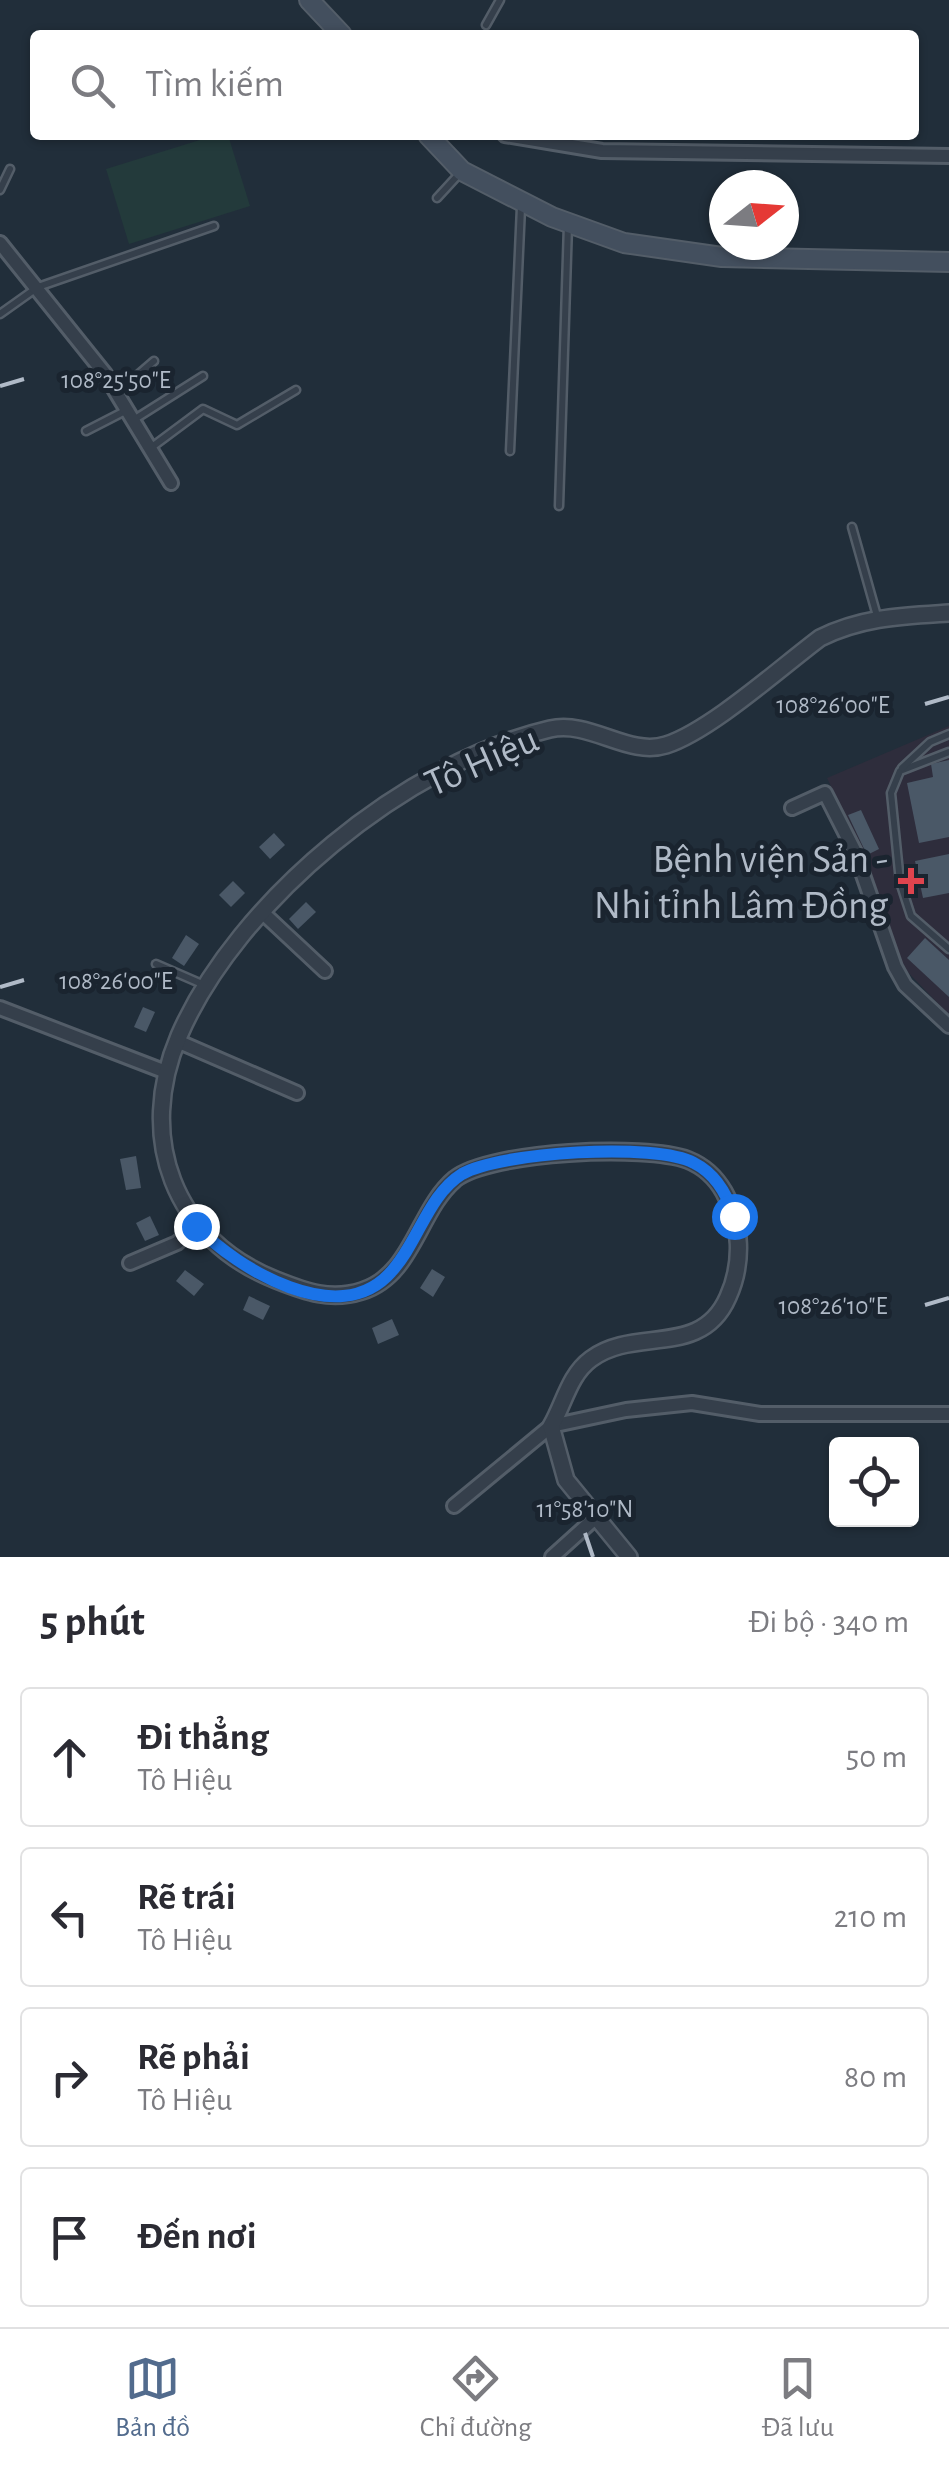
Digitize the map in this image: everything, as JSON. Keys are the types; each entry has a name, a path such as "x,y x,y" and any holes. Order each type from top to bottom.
{"main road":[{"path":"309,0 337,30"},
{"path":"433,140 462,171 568,224 624,243 679,253 949,262"}],"street":[{"path":"535,140 602,151 949,156"},
{"path":"0,243 38,287 132,414 171,483"},
{"name":"Tô Hiệu","path":"551,1426 571,1383 590,1359 610,1349 695,1333 707,1327 724,1306 738,1269 734,1216 722,1187 696,1163 671,1155 517,1157 478,1166 444,1192 384,1279 342,1296 310,1294 263,1275 213,1243 196,1226 182,1202 165,1152 161,1114 166,1072 203,985 291,882 345,836 420,784 459,764 562,727 583,728 653,748 666,746 697,730 820,638 878,618 949,613"},
{"path":"792,808 825,793 855,852 895,968 906,985 949,1026"},
{"path":"263,913 325,972"},
{"path":"0,1008 166,1072"},
{"path":"177,1041 297,1092"},
{"path":"130,1263 177,1242 196,1226"},
{"path":"454,1506 551,1426 692,1403 760,1414 949,1414"},
{"path":"551,1426 566,1480 594,1519 629,1557"},
{"path":"552,1557 594,1519"}],"lane":[{"path":"486,26 500,0"},
{"path":"0,190 10,169"},
{"path":"438,198 462,171"},
{"path":"510,450 521,200"},
{"path":"558,506 568,224"},
{"path":"0,314 38,287 214,226"},
{"path":"117,393 154,361"},
{"path":"86,431 132,414 202,376"},
{"path":"151,447 203,409 237,425 296,390"},
{"path":"852,526 878,618"},
{"path":"949,734 930,742 900,771 891,792 900,882 911,916 949,949"},
{"path":"900,771 949,752"},
{"path":"156,964 203,985"}],"shaded area":[{"name":"Bệnh viện Sản - Nhi tỉnh Lâm Đồng","path":"949,726 949,1015 901,965 868,863 827,778"}],"green space":[{"path":"200,140 230,140 250,206 129,244 106,169"}],"building":[{"path":"949,760 949,837 919,843 907,783 933,777 931,764"},
{"path":"861,810 879,849 867,855 848,815"},
{"path":"274,833 285,845 270,859 259,847"},
{"path":"949,854 949,893 923,898 915,861"},
{"path":"233,881 245,893 231,907 219,895"},
{"path":"306,902 316,912 298,929 289,919"},
{"path":"186,935 199,944 184,966 172,958"},
{"path":"925,938 949,960 949,997 907,958"},
{"path":"143,1007 155,1012 146,1032 134,1027"},
{"path":"136,1156 141,1188 126,1190 120,1159"},
{"path":"150,1216 159,1235 145,1241 136,1223"},
{"path":"432,1269 445,1277 433,1297 420,1288"},
{"path":"185,1270 204,1284 194,1296 176,1281"},
{"path":"249,1296 270,1306 263,1320 243,1310"},
{"path":"392,1319 399,1335 378,1344 372,1328"}],"place":[{"name":"Bệnh viện Sản - Nhi tỉnh Lâm Đồng","path":"911,881"}],"route":[{"path":"196,1226 213,1243 263,1275 310,1294 342,1296 372,1287 392,1271 436,1201 458,1176 478,1166 517,1157 671,1155 696,1163 714,1178 734,1216"}]}
